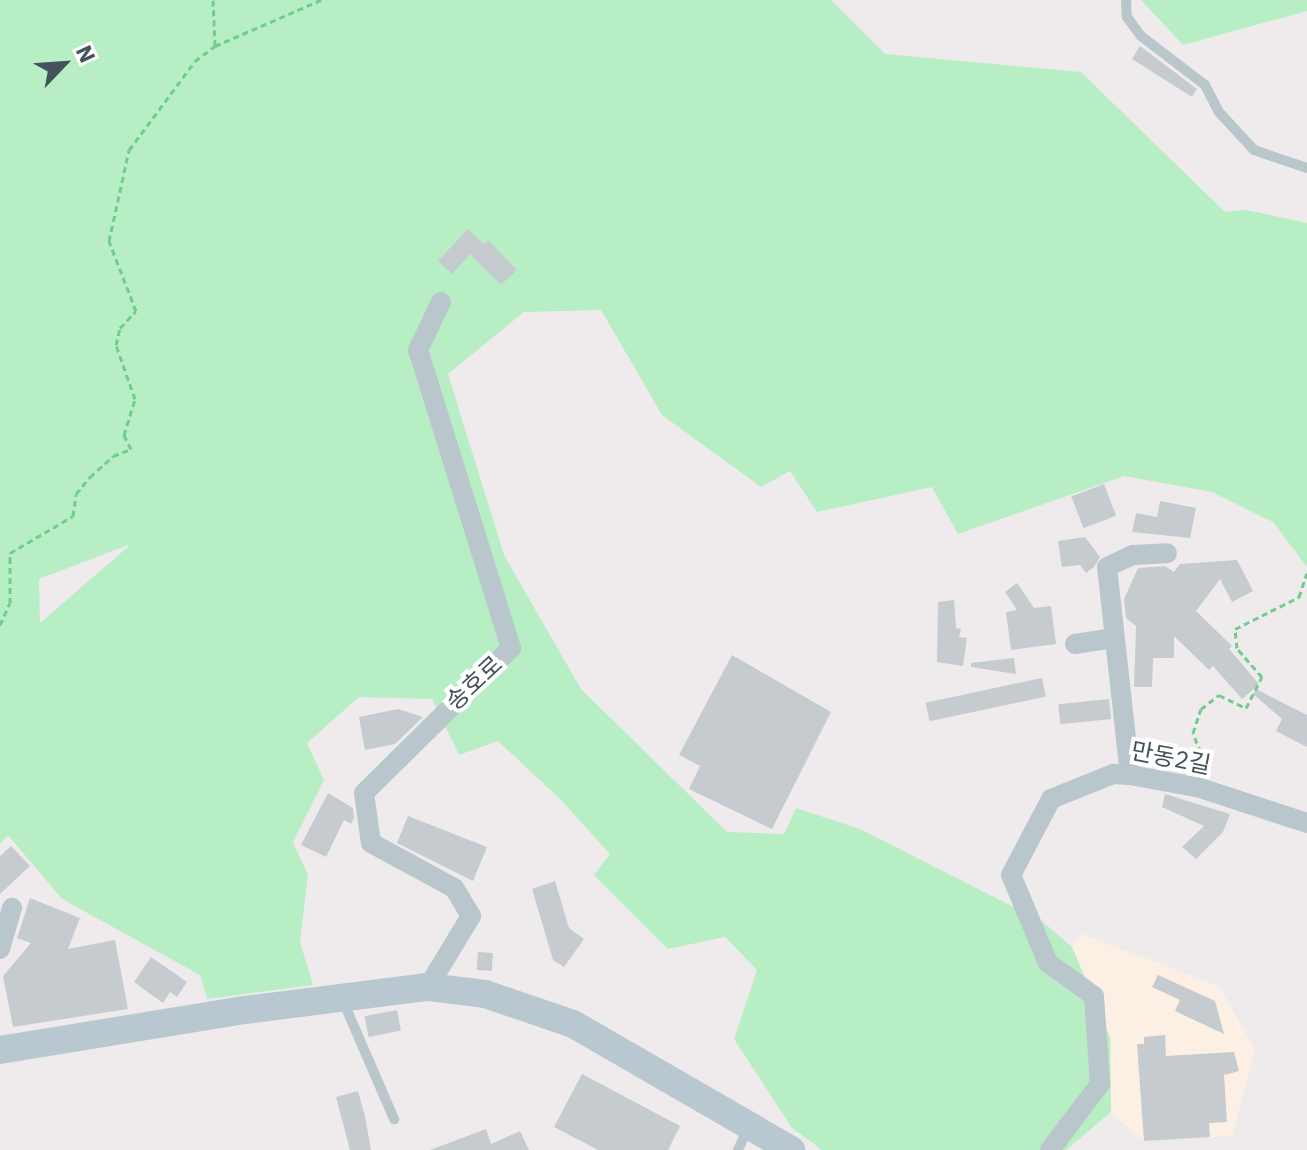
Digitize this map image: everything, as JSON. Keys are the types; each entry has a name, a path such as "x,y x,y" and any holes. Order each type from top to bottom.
{"main road":[{"path":"0,1050 245,1010 343,1001 428,987 485,994 573,1024 743,1138 791,1150"}],"street":[{"name":"송호로","path":"428,987 471,916 454,888 371,843 364,793 511,648 418,350 441,302"},
{"path":"1130,775 1107,567 1133,555 1167,553"},
{"path":"1075,644 1113,638"},
{"name":"만동2길","path":"1050,1150 1100,1084 1094,996 1048,963 1011,875 1051,799 1113,774 1130,775 1197,787 1307,823"},
{"path":"0,949 12,908"}],"lane":[{"path":"1126,0 1127,17 1141,36 1205,85 1218,111 1254,150 1307,168"},
{"path":"343,1001 394,1119"}],"path":[{"path":"213,0 215,46"},
{"path":"0,625 10,603 10,553 73,516 76,494 90,477 113,456 131,449 124,435 135,399 116,345 120,328 136,311 114,265 109,241 129,150 169,90 215,46 321,0"},
{"path":"1197,787 1208,771 1193,733 1201,709 1219,695 1246,708 1262,677 1237,648 1235,629 1299,597 1307,573"}],"shaded area":[{"path":"1081,934 1219,986 1255,1050 1232,1136 1144,1141 1111,1113 1110,1037 1072,947"}],"green space":[{"path":"0,0 831,0 885,54 1081,72 1225,212 1246,210 1307,223 1307,567 1273,522 1212,492 1124,476 958,534 932,487 817,512 790,471 761,487 662,415 601,310 524,312 448,374 504,555 581,689 727,832 784,834 796,808 860,829 1043,922 1072,947 1110,1037 1111,1112 1066,1150 822,1150 792,1128 734,1039 757,970 725,937 668,949 594,875 610,854 560,799 498,741 459,755 432,699 359,697 307,743 324,780 293,842 308,875 300,942 313,985 207,999 200,975 62,899 8,835 0,844","holes":["129,546 40,623 39,579"]},
{"path":"1141,0 1307,0 1307,11 1183,45"}],"building":[{"path":"1140,46 1197,89 1192,97 1132,59"},
{"path":"468,229 484,244 488,240 517,270 501,285 470,254 452,274 438,261"},
{"path":"1104,484 1116,516 1084,528 1071,497"},
{"path":"1160,501 1196,508 1190,538 1132,532 1136,513 1157,517"},
{"path":"1085,537 1100,557 1094,567 1086,573 1080,565 1062,567 1058,541"},
{"path":"1237,560 1253,591 1232,602 1220,579 1196,611 1232,646 1229,649 1259,684 1242,699 1213,666 1209,670 1174,636 1174,658 1153,658 1152,687 1134,687 1136,626 1126,618 1124,599 1138,568 1165,566 1174,572 1180,564"},
{"path":"1017,583 1034,608 1051,606 1056,644 1011,650 1006,612 1017,610 1005,592"},
{"path":"954,600 956,628 961,629 959,637 967,638 963,666 937,662 938,602"},
{"path":"732,655 831,712 772,829 689,789 700,766 679,755"},
{"path":"1014,658 1016,674 971,667 971,663"},
{"path":"1042,678 1046,697 930,721 926,703"},
{"path":"1256,689 1307,715 1307,747 1276,731 1282,719 1253,694"},
{"path":"1109,699 1111,719 1060,724 1058,704"},
{"path":"398,709 423,717 395,744 365,750 359,717"},
{"path":"328,793 353,808 354,818 351,824 344,820 326,857 301,845"},
{"path":"1165,794 1230,814 1223,832 1196,859 1182,847 1204,826 1162,807"},
{"path":"408,816 487,847 473,881 397,843"},
{"path":"11,846 30,866 0,894 0,856"},
{"path":"555,881 569,928 584,939 564,967 553,960 532,889"},
{"path":"30,898 80,918 68,949 115,940 128,1009 13,1027 3,976 31,943 17,938"},
{"path":"478,952 493,953 492,971 477,970"},
{"path":"151,957 187,982 177,997 170,992 163,1003 134,982"},
{"path":"1158,975 1215,1001 1224,1034 1175,1011 1180,1000 1152,987"},
{"path":"397,1010 401,1031 369,1037 365,1016"},
{"path":"1165,1035 1166,1056 1234,1052 1239,1071 1224,1075 1227,1122 1209,1123 1210,1137 1144,1141 1137,1044 1144,1044 1144,1037"},
{"path":"582,1074 680,1126 668,1150 598,1150 554,1127"},
{"path":"358,1091 371,1150 350,1150 336,1097"},
{"path":"486,1129 491,1144 520,1131 529,1150 430,1150"}]}
